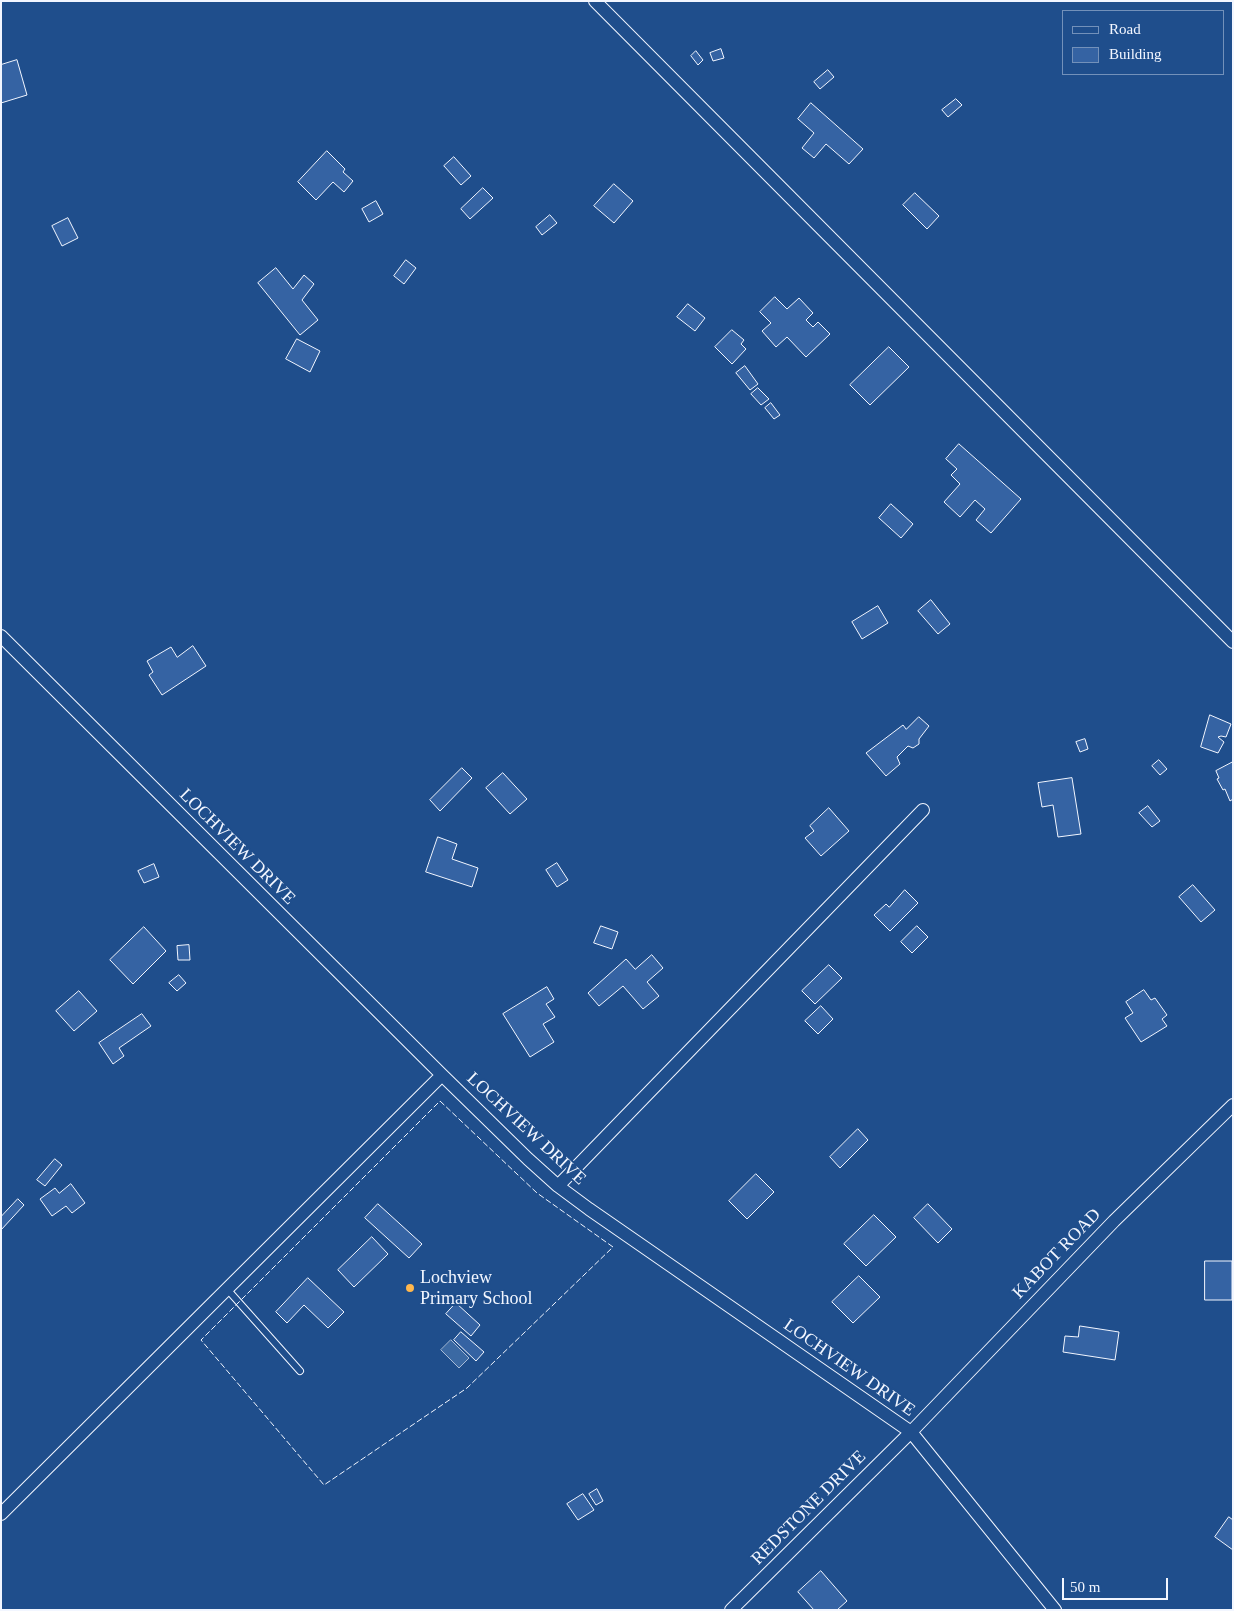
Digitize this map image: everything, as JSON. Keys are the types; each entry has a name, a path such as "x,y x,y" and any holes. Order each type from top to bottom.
{"street":[{"path":"595,1 1233,642"},
{"name":"LOCHVIEW DRIVE","path":"1,636 442,1075 558,1186 911,1432 1055,1610"},
{"path":"558,1186 923,810"},
{"path":"1,1514 442,1075"},
{"name":"KABOT ROAD","path":"911,1432 1114,1221 1233,1105"},
{"name":"REDSTONE DRIVE","path":"731,1610 911,1432"}],"lane":[{"path":"227,1289 300,1371"}],"water":[{"path":"451,1340 469,1358 459,1368 441,1350"}],"building":[{"path":"721,49 724,58 713,61 710,53"},
{"path":"696,51 703,60 698,65 691,56"},
{"path":"17,60 27,95 1,103 1,65"},
{"path":"828,70 834,77 820,89 814,82"},
{"path":"956,99 962,105 948,117 942,110"},
{"path":"811,103 863,149 849,164 826,144 814,158 802,148 814,133 798,119"},
{"path":"327,151 345,169 343,172 353,181 344,192 333,182 316,200 298,182"},
{"path":"454,157 471,176 461,185 444,166"},
{"path":"614,184 633,201 614,223 594,206"},
{"path":"483,188 493,198 470,219 461,209"},
{"path":"915,193 939,216 927,229 903,205"},
{"path":"376,201 383,214 369,222 362,209"},
{"path":"550,215 557,223 542,235 536,227"},
{"path":"68,218 78,238 62,246 52,226"},
{"path":"406,260 416,268 404,284 394,276"},
{"path":"276,268 293,289 304,275 314,284 302,300 318,320 300,335 258,283"},
{"path":"775,297 787,309 799,298 813,313 806,320 813,327 818,322 830,334 806,357 787,337 776,347 762,331 771,323 760,312"},
{"path":"688,304 705,318 695,331 677,317"},
{"path":"732,330 744,340 741,344 746,349 732,364 715,347"},
{"path":"297,339 320,351 310,372 286,359"},
{"path":"889,347 909,367 870,405 850,385"},
{"path":"745,366 758,384 750,390 736,373"},
{"path":"758,388 769,399 761,405 751,394"},
{"path":"771,403 780,415 774,419 765,408"},
{"path":"959,444 1021,499 991,533 976,520 985,509 975,500 960,517 944,502 960,484 951,475 957,469 946,459"},
{"path":"891,504 913,524 901,538 879,518"},
{"path":"931,600 950,624 938,634 918,611"},
{"path":"878,606 888,623 862,639 852,622"},
{"path":"193,646 206,666 162,695 149,675 153,672 147,661 171,647 177,657"},
{"path":"1210,715 1231,724 1226,737 1218,737 1224,742 1218,753 1201,747"},
{"path":"919,717 929,726 919,739 919,744 913,748 908,746 897,757 900,764 886,776 866,753 903,725 906,729"},
{"path":"1085,739 1088,749 1080,752 1076,742"},
{"path":"1159,760 1167,769 1160,775 1152,766"},
{"path":"1233,762 1233,799 1230,801 1225,789 1223,790 1217,779 1219,778 1216,771"},
{"path":"462,768 472,778 440,811 430,800"},
{"path":"503,773 527,799 510,814 486,788"},
{"path":"1072,778 1081,834 1058,837 1053,805 1042,807 1038,783"},
{"path":"1148,806 1160,821 1152,827 1139,813"},
{"path":"829,808 849,831 821,856 805,838 814,831 810,826"},
{"path":"438,837 457,844 452,859 478,868 472,887 426,872"},
{"path":"557,863 568,880 557,887 546,870"},
{"path":"154,864 159,877 144,883 138,871"},
{"path":"1193,885 1215,910 1201,922 1179,897"},
{"path":"905,890 918,903 890,931 874,915 886,904 889,907"},
{"path":"601,926 618,932 612,949 594,943"},
{"path":"917,926 928,937 912,953 901,942"},
{"path":"144,927 166,951 133,984 110,960"},
{"path":"189,945 190,960 178,960 177,946"},
{"path":"652,955 663,968 647,982 659,996 643,1009 623,986 599,1006 588,993 626,959 635,969"},
{"path":"829,965 842,978 815,1004 802,991"},
{"path":"179,975 186,983 177,991 169,983"},
{"path":"547,987 554,999 546,1004 555,1017 543,1024 554,1042 530,1057 503,1014"},
{"path":"1144,990 1151,1000 1155,998 1167,1015 1162,1019 1167,1026 1141,1042 1125,1018 1133,1013 1126,1002"},
{"path":"79,991 97,1011 74,1031 56,1011"},
{"path":"821,1006 833,1019 818,1034 805,1021"},
{"path":"142,1014 151,1026 119,1048 124,1056 113,1064 99,1043"},
{"path":"858,1129 868,1140 840,1168 830,1157"},
{"path":"55,1159 62,1165 45,1186 37,1180"},
{"path":"756,1174 774,1192 747,1219 729,1201"},
{"path":"71,1184 85,1203 72,1213 66,1206 52,1216 40,1199 55,1188 59,1193"},
{"path":"18,1199 24,1205 1,1230 1,1217"},
{"path":"378,1204 422,1244 409,1258 365,1218"},
{"path":"928,1204 952,1229 938,1243 914,1218"},
{"path":"874,1215 896,1237 866,1266 844,1244"},
{"path":"372,1237 388,1254 354,1287 338,1270"},
{"path":"1205,1261 1232,1261 1232,1300 1205,1300"},
{"path":"859,1276 880,1297 853,1323 832,1302"},
{"path":"308,1278 344,1312 328,1328 304,1305 287,1323 276,1312"},
{"path":"456,1303 480,1325 471,1336 446,1314"},
{"path":"1080,1326 1119,1332 1115,1360 1063,1352 1065,1336 1078,1337"},
{"path":"461,1332 484,1352 476,1361 454,1340"},
{"path":"597,1489 603,1501 596,1505 589,1494"},
{"path":"583,1494 594,1510 578,1520 567,1504"},
{"path":"1229,1517 1233,1520 1233,1550 1215,1537"},
{"path":"821,1571 847,1601 837,1610 814,1610 798,1592"}],"fence":[{"path":"440,1101 537,1193 613,1247 467,1388 324,1485 201,1340 440,1101"}],"place":[{"name":"Lochview Primary School","path":"410,1288"}]}
